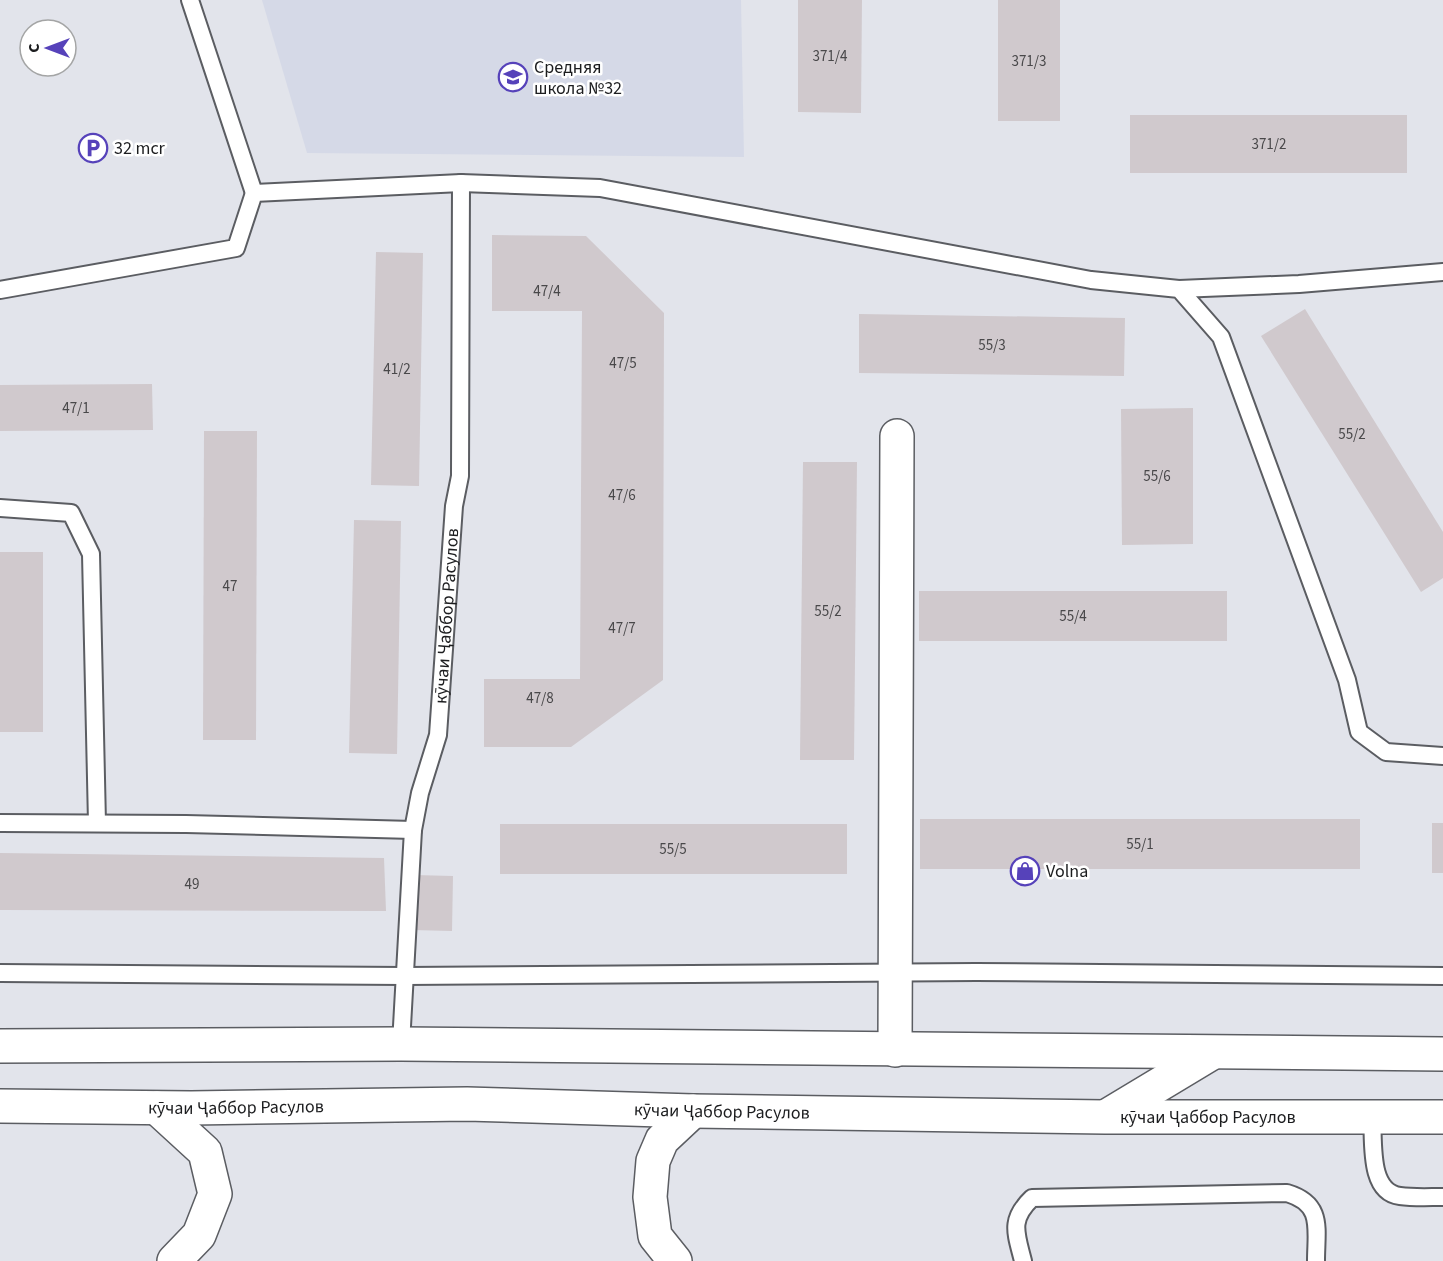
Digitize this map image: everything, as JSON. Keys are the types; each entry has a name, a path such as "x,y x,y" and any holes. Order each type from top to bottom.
{"street":[{"path":"895,1050 898,973 897,436"},
{"path":"0,1046 401,1044 1210,1054 1443,1054"},
{"path":"1105,1117 1210,1054"},
{"name":"кӯчаи Ҷаббор Расулов","path":"0,1106 157,1108 467,1104 1105,1117 1443,1117"},
{"path":"157,1108 205,1152 215,1194 199,1235 174,1261"},
{"path":"675,1261 655,1236 650,1197 652,1161 662,1140 693,1110"}],"lane":[{"path":"0,290 236,248 254,193 190,0"},
{"path":"254,193 461,183 600,188 1091,280 1179,289 1299,284 1443,272"},
{"name":"кӯчаи Ҷаббор Расулов","path":"401,1044 413,830 420,793 438,735 454,506 460,476 461,183"},
{"path":"1179,289 1221,337 1347,680 1359,732 1386,752 1443,756"},
{"path":"0,508 71,513 91,554 97,823"},
{"path":"0,823 413,830"},
{"path":"0,973 405,976 898,973 1443,976"},
{"path":"1372,1117 1377,1176 1385,1190 1398,1196 1443,1197"},
{"path":"1023,1261 1015,1229 1019,1210 1032,1198 1287,1193 1303,1197 1316,1215 1316,1261"}],"shaded area":[{"name":"Средняя школа №32","path":"262,0 741,0 744,157 307,153"}],"building":[{"path":"798,0 862,0 861,113 798,112"},
{"path":"998,0 1060,0 1060,121 998,121"},
{"path":"1130,115 1407,115 1407,173 1130,173"},
{"path":"492,235 586,236 664,313 663,680 571,747 484,747 484,679 580,679 582,311 492,311"},
{"path":"376,252 423,253 419,486 371,485"},
{"path":"1305,309 1443,532 1443,578 1421,592 1261,336"},
{"path":"859,314 1125,318 1124,376 859,373"},
{"path":"152,384 153,430 0,431 0,385"},
{"path":"1193,408 1193,544 1122,545 1121,409"},
{"path":"204,431 257,431 256,740 203,740"},
{"path":"803,462 857,462 854,760 800,760"},
{"path":"354,520 401,521 397,754 349,753"},
{"path":"0,552 43,552 43,732 0,732"},
{"path":"919,591 1227,591 1227,641 919,641"},
{"path":"920,819 1360,819 1360,869 920,869"},
{"path":"1432,823 1443,823 1443,873 1432,873"},
{"path":"500,824 847,824 847,874 500,874"},
{"path":"0,853 384,858 386,911 0,910"},
{"path":"414,875 453,876 452,931 412,930"}],"place":[{"name":"Средняя школа №32","path":"513,77"},
{"name":"32 mcr","path":"93,148"},
{"name":"Volna","path":"1025,871"}]}
